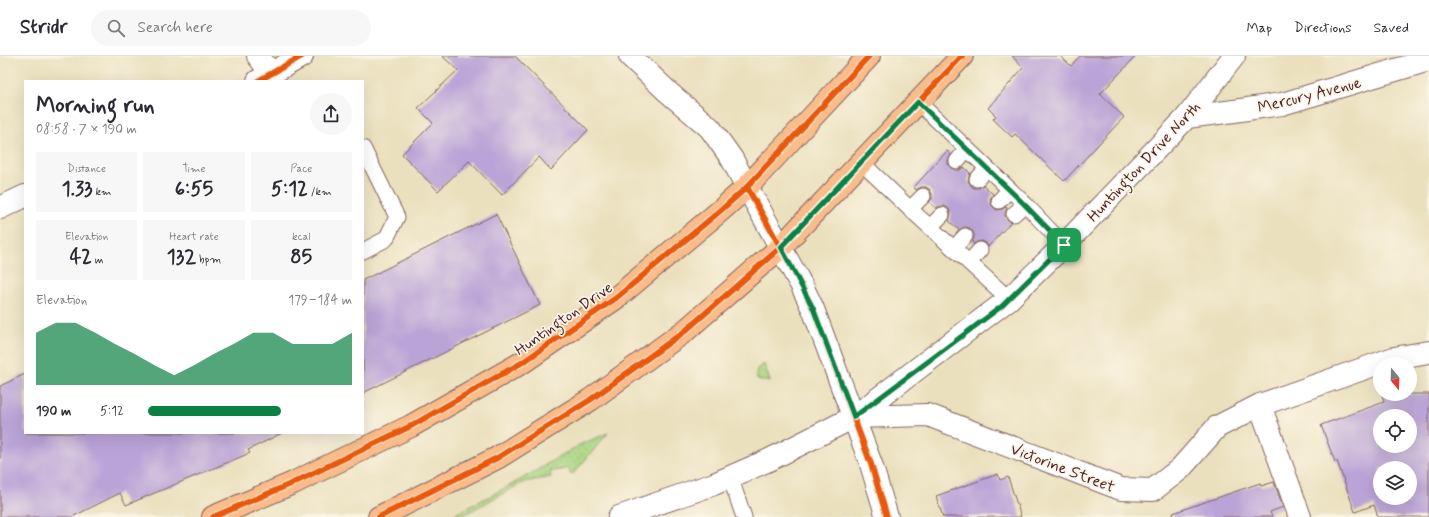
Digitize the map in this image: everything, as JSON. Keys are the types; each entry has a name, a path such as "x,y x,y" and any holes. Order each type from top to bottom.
{"main road":[{"name":"Huntington Drive","path":"213,517 293,483 410,426 523,362 616,298 720,211 747,186 869,56"},
{"path":"379,517 497,458 590,400 685,331 781,247 962,56"}],"street":[{"path":"258,56 272,79 302,56"},
{"path":"630,56 668,92 710,128 732,159 813,308 871,464 887,517"},
{"name":"Huntington Drive North","path":"619,517 714,484 769,460 854,417 1009,299 1064,245 1187,117 1234,56"},
{"name":"Mercury Avenue","path":"1187,117 1234,112 1282,104 1429,60"},
{"path":"0,208 24,196"},
{"name":"Victorine Street","path":"854,417 928,415 1121,490 1153,490 1180,469 1217,427 1260,405 1394,358 1429,352"},
{"path":"1260,405 1300,517"}],"lane":[{"path":"918,102 967,149 982,174 1019,209 1064,245"},
{"path":"957,161 967,149"},
{"path":"364,150 398,217 386,239 364,250"},
{"path":"861,162 910,209 1009,299"},
{"path":"910,209 923,196"},
{"path":"930,227 942,214"},
{"path":"954,248 965,236"},
{"path":"969,262 980,250"},
{"path":"730,477 744,517"}],"green space":[{"path":"764,364 770,381 760,381 756,377 757,369"},
{"path":"608,433 574,473 570,474 569,468 550,472 551,477 524,482 460,517 450,517 520,480 579,445"}],"building":[{"path":"442,56 515,56 588,130 551,170 539,157 502,195 469,161 438,191 402,154 433,123 418,108 458,70"},
{"path":"1012,56 1060,56 1071,66 1080,56 1136,56 1100,94 1124,117 1064,181 1015,134 1012,137 993,119 996,116 988,108 1023,68"},
{"path":"947,151 951,155 948,160 948,164 951,168 960,170 964,167 970,173 968,181 971,186 974,188 979,188 983,185 993,194 990,199 993,207 997,210 1007,208 1005,216 1011,222 988,247 986,243 982,241 974,244 972,242 974,234 971,229 963,227 959,230 949,221 951,213 948,208 945,206 940,206 936,208 929,202 932,199 932,194 929,189 926,187 921,187 916,190 914,187"},
{"path":"496,214 540,305 364,393 364,280"},
{"path":"24,374 24,434 280,434 248,450 250,453 126,505 120,493 72,517 0,517 0,386"},
{"path":"1417,394 1429,394 1429,517 1378,517 1374,505 1355,512 1337,461 1335,462 1321,425 1384,401 1417,401"},
{"path":"998,474 1000,480 1008,477 1021,517 943,517 936,496"},
{"path":"1274,482 1283,507 1270,512 1272,517 1174,517 1173,513 1260,483 1261,486"}],"cycle path":[{"path":"260,80 302,56"},
{"path":"213,517 293,483 411,426 523,362 616,298 747,187 869,56"},
{"path":"379,517 497,458 590,400 685,331 781,247 962,56"},
{"path":"747,187 813,309 871,464 887,517"}],"route":[{"path":"918,102 1024,204 1064,245 1002,306 854,417 813,308 781,247 918,102"}]}
